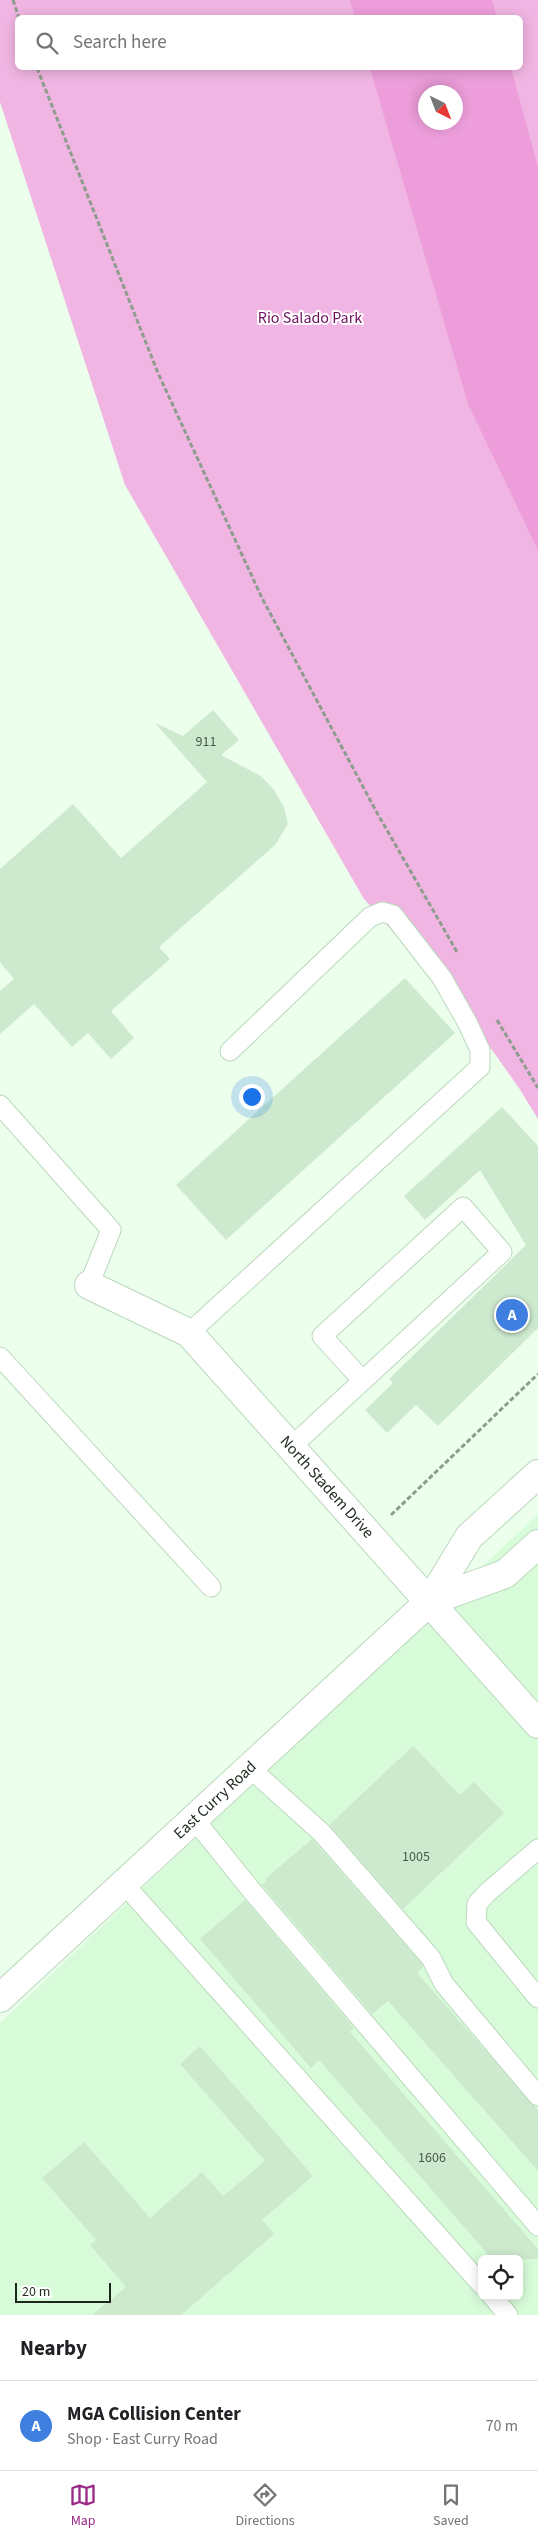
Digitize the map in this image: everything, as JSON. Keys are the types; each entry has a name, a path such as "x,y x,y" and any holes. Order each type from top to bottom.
{"main road":[{"name":"North Stadem Drive","path":"89,1285 189,1333 538,1724"},
{"name":"East Curry Road","path":"0,1998 430,1601 470,1537 538,1474"},
{"name":"East Curry Road","path":"430,1601 505,1574 538,1544"}],"lane":[{"path":"189,1333 480,1067 480,1050 442,978 393,914 382,912 370,918 230,1051"},
{"path":"0,1105 111,1230 89,1285"},
{"path":"291,1447 363,1381 502,1252 463,1208 322,1336 363,1381"},
{"path":"0,1357 211,1587"},
{"path":"250,1768 322,1833 348,1862 431,1958 444,1984 538,2096"},
{"path":"194,1820 252,1891 538,2226"},
{"path":"538,1849 486,1893 477,1904 476,1922 538,1998"},
{"path":"124,1884 478,2281"},
{"path":"495,2300 508,2315"}],"path":[{"path":"13,0 18,15"},
{"path":"38,70 158,373 262,598 376,811 462,960"},
{"path":"496,1017 538,1088"},
{"path":"370,1534 538,1374"}],"shaded area":[{"path":"350,0 492,0 496,15 354,15"},
{"path":"371,70 512,70 538,167 538,550 468,404"},
{"path":"538,1514 538,2315 0,2315 0,2023"}],"green space":[{"name":"Rio Salado Park","path":"0,0 538,0 538,1119 519,1088 470,1019 364,899 125,485 0,102"}],"building":[{"path":"213,710 239,740 221,755 261,776 274,790 284,807 288,824 275,845 159,947 170,959 111,1011 134,1038 111,1059 88,1033 72,1047 34,1004 0,1034 0,991 14,979 0,962 0,869 73,804 121,858 207,782 155,723 183,736"},
{"path":"405,978 455,1033 226,1240 176,1185"},
{"path":"502,1107 538,1146 538,1328 438,1426 416,1405 387,1433 365,1410 393,1383 389,1379 526,1245 480,1170 425,1220 404,1196"},
{"path":"413,1746 460,1795 474,1782 504,1813 403,1909 329,1825"},
{"path":"312,1839 422,1964 423,1967 417,1973 538,2110 538,2171 388,2001 372,2014 262,1885 266,1881 265,1879"},
{"path":"245,1900 354,2028 350,2032 538,2249 538,2259 523,2259 523,2255 489,2255 319,2060 311,2068 200,1939"},
{"path":"200,2046 313,2176 262,2220 274,2234 181,2315 92,2315 126,2287 90,2245 96,2240 42,2178 84,2142 150,2218 202,2172 223,2196 265,2161 180,2064"}],"place":[{"name":"MGA Collision Center","path":"512,1315"}]}
